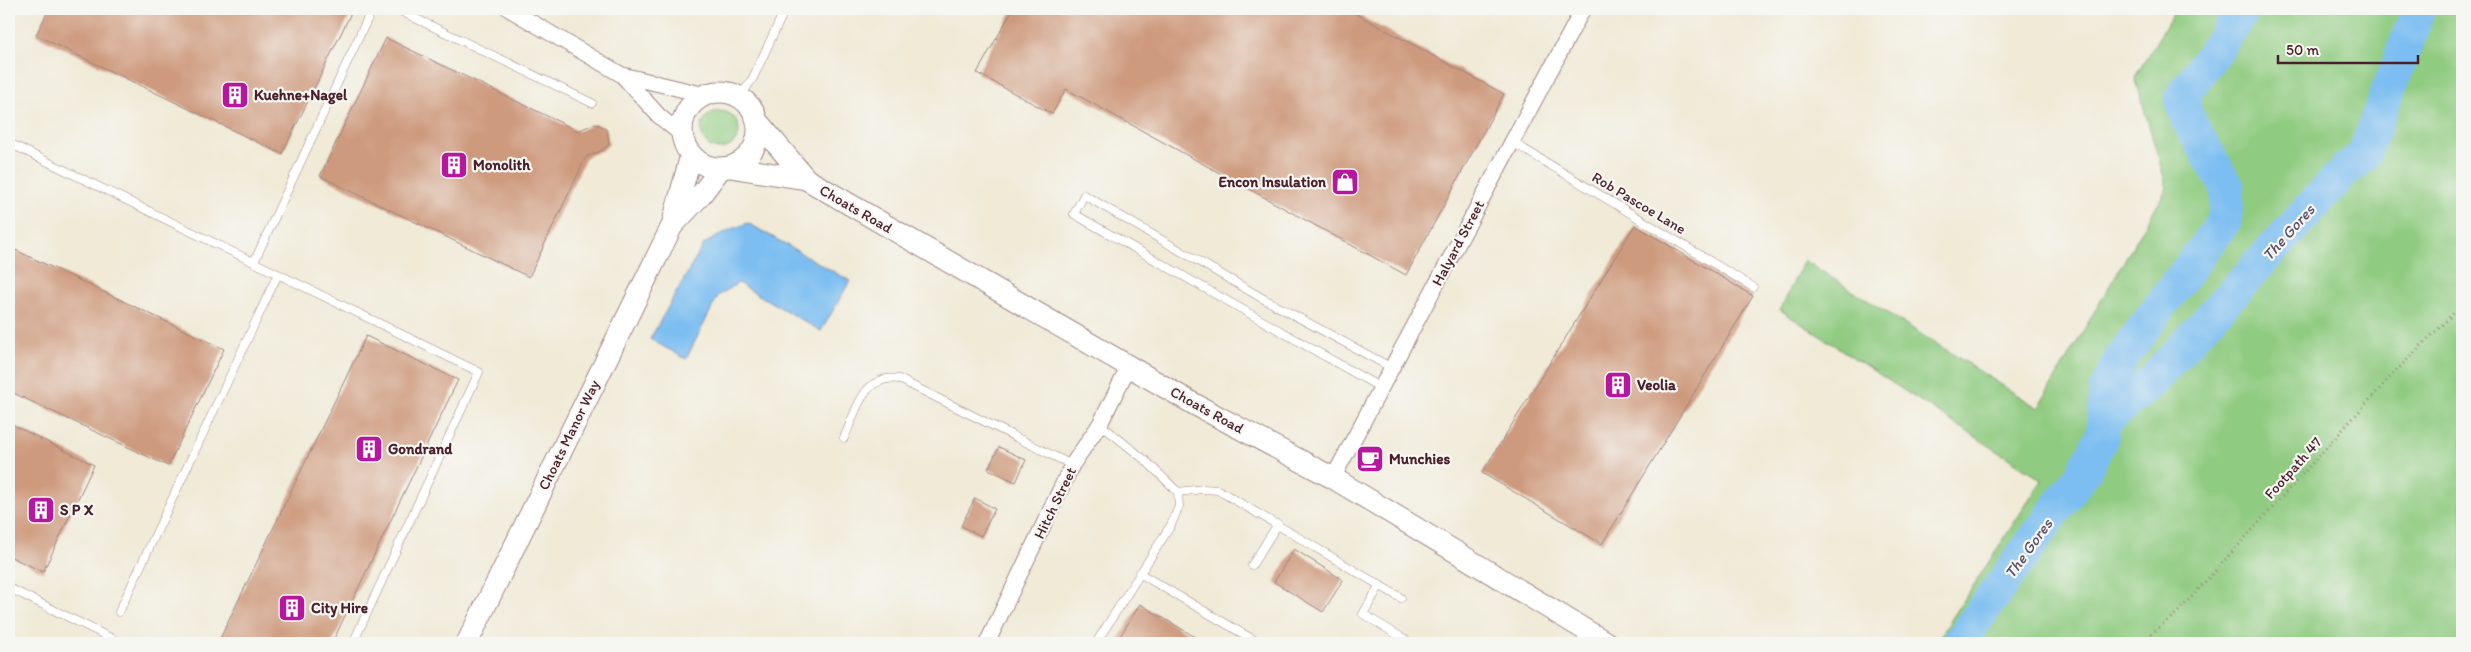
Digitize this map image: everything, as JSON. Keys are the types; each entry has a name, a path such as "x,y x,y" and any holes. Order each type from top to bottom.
{"street":[{"path":"509,9 622,75 705,95"},
{"name":"Halyard Street","path":"1333,478 1583,9"},
{"path":"622,75 659,116 682,134"},
{"path":"717,92 729,93 740,97 748,104 757,121 757,140 747,157 725,167 702,164 691,155 682,134 683,122 687,111 705,95 717,92"},
{"name":"Choats Road","path":"757,121 806,179 1194,404 1333,478 1608,643"},
{"name":"Choats Manor Way","path":"467,643 672,226 691,155"},
{"name":"Choats Road","path":"725,167 806,179"},
{"name":"Choats Manor Way","path":"672,226 725,167"},
{"name":"Hitch Street","path":"987,643 1072,465 1100,424 1129,366"}],"lane":[{"path":"254,262 372,9"},
{"path":"396,9 592,102"},
{"path":"740,97 753,78 785,9"},
{"name":"Rob Pascoe Lane","path":"1512,142 1753,287"},
{"path":"9,143 479,372 353,643"},
{"path":"1381,388 1074,214 1084,195 1262,298 1392,368"},
{"path":"118,612 278,274"},
{"path":"844,438 867,389 878,379 888,377 899,379 1072,465"},
{"path":"1096,643 1172,525 1179,506 1178,492 1145,460 1100,424"},
{"path":"1178,492 1203,488 1218,490 1402,598"},
{"path":"1252,565 1278,524"},
{"path":"1139,574 1259,643"},
{"path":"1380,585 1363,614 1409,642"},
{"path":"9,588 121,643"}],"path":[{"name":"Footpath 47","path":"2139,643 2177,613 2391,376 2462,306"}],"green space":[{"path":"2176,9 2462,9 2462,643 1936,643 2042,480 1780,310 1804,260 2038,408 2167,188 2135,77"},
{"path":"720,111 734,116 739,130 734,144 720,149 706,144 701,130 706,116"}],"water":[{"path":"748,223 850,281 821,331 738,283 718,296 686,359 650,339 704,244 729,230"}],"building":[{"name":"Kuehne+Nagel","path":"49,9 353,9 282,154 36,35"},
{"name":"Encon Insulation","path":"1013,9 1347,9 1504,94 1406,275 1066,89 1052,114 977,73"},
{"name":"Monolith","path":"386,38 578,131 593,124 600,125 607,130 609,144 603,150 586,157 529,277 320,176"},
{"name":"Veolia","path":"1635,225 1753,296 1602,544 1482,473"},
{"path":"9,247 224,349 168,466 9,391"},
{"name":"Gondrand","path":"366,336 458,380 332,643 218,643"},
{"name":"S P X","path":"9,423 94,465 43,572 9,556"},
{"path":"999,447 1026,460 1016,482 988,469"},
{"path":"975,498 995,509 981,536 961,526"},
{"path":"1294,549 1343,580 1323,612 1274,582"},
{"path":"1140,604 1205,643 1116,643"}],"waterway":[{"name":"The Gores","path":"1959,643 2084,471 2102,437 2106,390 2120,360 2225,220 2228,188 2189,122 2181,98 2244,9"},
{"name":"The Gores","path":"2103,422 2152,381 2345,170 2363,157 2419,9"}],"place":[{"name":"Kuehne+Nagel","path":"235,95"},
{"name":"Monolith","path":"454,165"},
{"name":"Encon Insulation","path":"1345,182"},
{"name":"Veolia","path":"1618,385"},
{"name":"Gondrand","path":"369,449"},
{"name":"Munchies","path":"1370,459"},
{"name":"S P X","path":"41,510"},
{"name":"City Hire","path":"292,608"}]}
